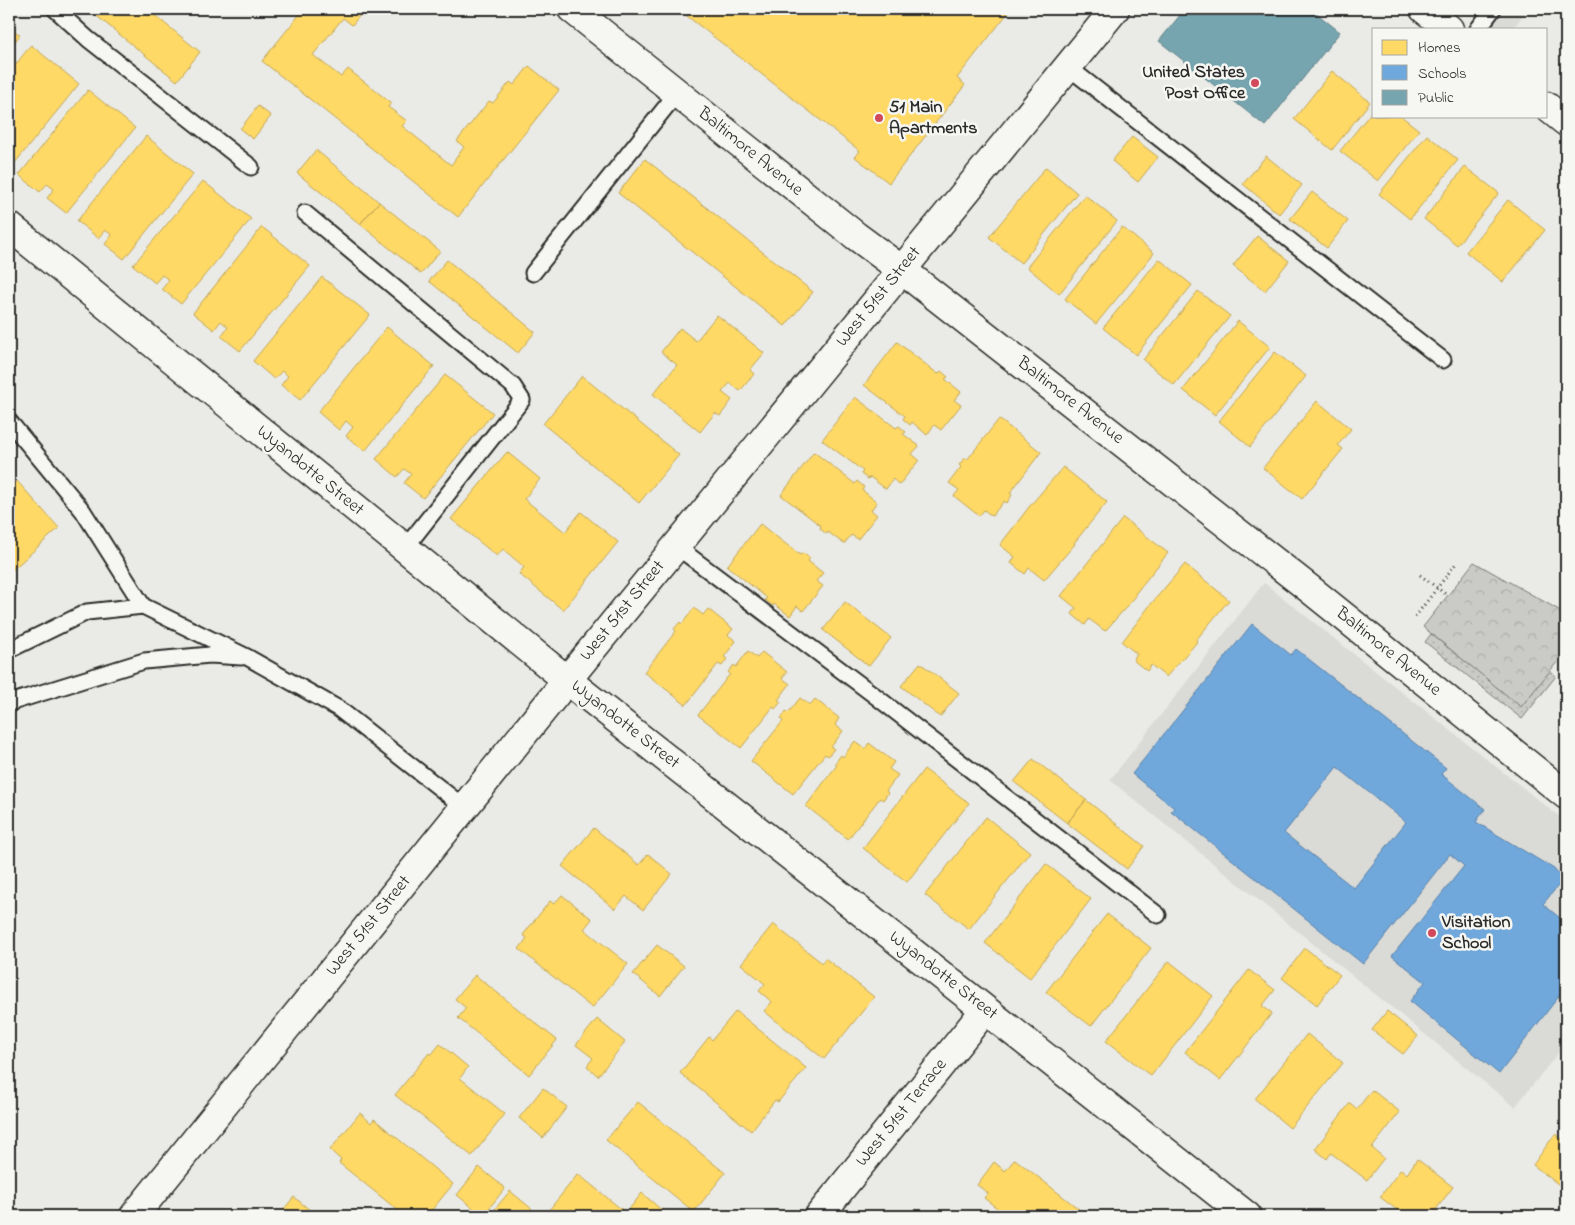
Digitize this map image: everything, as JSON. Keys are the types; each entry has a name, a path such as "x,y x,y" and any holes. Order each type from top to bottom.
{"street":[{"name":"Baltimore Avenue","path":"572,9 856,236 1311,590 1566,795"},
{"name":"West 51st Street","path":"134,1216 567,680 1115,9"},
{"path":"1424,9 1448,28"},
{"path":"1548,108 1566,122"},
{"name":"Wyandotte Street","path":"9,226 567,680 1247,1216"},
{"name":"West 51st Terrace","path":"819,1216 985,1010"}],"lane":[{"path":"55,9 88,39 251,167"},
{"path":"1479,28 1494,9"},
{"path":"1068,66 1443,360"},
{"path":"533,273 677,93"},
{"path":"305,213 513,386 522,400 405,548"},
{"path":"9,421 83,511 143,606 247,658 338,709 465,808"},
{"path":"676,546 874,695 1158,915"},
{"path":"9,650 87,612 143,606"},
{"path":"9,703 144,661 210,655 247,658"}],"path":[{"path":"1415,617 1458,562"},
{"path":"1420,575 1448,596"}],"shaded area":[{"path":"1471,9 1528,9 1513,28 1494,28"},
{"name":"Visitation School","path":"1264,583 1566,822 1566,1043 1515,1107 1110,780"}],"green space":[{"path":"1474,562 1566,614 1566,651 1521,707 1423,627"},
{"path":"1431,634 1521,706 1549,671 1556,676 1522,719 1425,642"}],"building: Homes":[{"path":"88,9 147,9 200,52 177,81"},
{"path":"304,9 365,9 352,25 343,18 313,55 341,77 348,69 391,103 388,107 407,121 402,126 451,165 464,147 457,141 489,101 493,103 510,82 514,85 529,66 559,90 458,217 262,61"},
{"name":"51 Main Apartments","path":"678,9 1011,9 957,78 965,85 889,183 855,157 860,151"},
{"path":"9,26 20,35 9,49"},
{"path":"31,45 79,84 10,169 9,73"},
{"path":"1332,71 1370,102 1332,150 1294,119"},
{"path":"88,90 135,128 66,213 47,198 54,189 47,184 40,192 19,175"},
{"path":"258,106 271,116 253,139 240,129"},
{"path":"1372,111 1372,118 1404,118 1419,130 1378,181 1340,151"},
{"path":"1427,135 1458,160 1410,219 1379,194"},
{"path":"146,136 193,174 124,259 105,244 112,235 105,230 98,238 77,221"},
{"path":"1132,137 1158,157 1138,182 1112,161"},
{"path":"316,150 379,202 360,224 297,173"},
{"path":"1266,156 1302,185 1279,214 1243,184"},
{"path":"645,159 813,292 785,326 618,193"},
{"path":"1046,167 1077,193 1021,263 989,237"},
{"path":"1465,167 1499,193 1457,245 1424,219"},
{"path":"203,181 251,219 181,304 162,289 169,280 162,275 155,283 133,265"},
{"path":"1312,192 1348,221 1327,248 1290,219"},
{"path":"1085,195 1117,221 1059,294 1027,267"},
{"path":"1508,200 1545,230 1503,282 1466,252"},
{"path":"379,202 440,251 421,274 360,224"},
{"path":"262,227 310,266 240,351 221,336 228,327 221,321 214,330 193,313"},
{"path":"1122,227 1154,253 1096,324 1065,299"},
{"path":"1257,236 1289,261 1265,291 1233,266"},
{"path":"1159,259 1192,285 1136,355 1103,328"},
{"path":"447,260 535,332 518,353 429,281"},
{"path":"322,277 370,315 300,400 281,385 288,376 282,371 274,379 253,361"},
{"path":"1198,291 1230,316 1174,385 1143,360"},
{"path":"717,315 764,353 750,370 754,374 740,391 730,383 722,392 732,400 720,416 715,413 700,432 653,394 677,365 661,352 680,328 696,341"},
{"path":"1238,321 1270,347 1215,415 1183,390"},
{"path":"387,327 434,366 365,451 346,436 353,427 346,421 339,430 318,412"},
{"path":"897,342 938,374 941,371 948,377 945,379 961,392 954,400 961,405 941,430 934,425 927,435 912,422 910,425 903,419 905,416 864,385"},
{"path":"1275,352 1306,376 1250,447 1219,421"},
{"path":"445,375 493,413 423,498 404,483 411,474 404,469 397,477 376,459"},
{"path":"582,376 679,455 639,503 543,424"},
{"path":"855,397 896,428 899,426 906,432 903,434 919,446 912,454 919,460 899,485 893,479 886,489 870,477 868,479 861,474 863,471 822,440"},
{"path":"1317,401 1351,429 1338,445 1343,449 1302,499 1263,468"},
{"path":"999,419 1041,452 1010,493 1012,495 1007,503 1004,501 992,516 984,510 979,516 954,496 959,490 949,483 961,467 959,465 965,458 967,460"},
{"path":"507,452 540,479 524,499 565,532 581,512 618,542 563,610 519,574 524,567 503,549 497,556 451,519"},
{"path":"814,452 855,484 857,481 864,487 862,490 877,502 871,510 877,515 858,539 851,535 844,544 828,532 827,534 820,529 821,526 781,495"},
{"path":"1063,467 1107,502 1044,580 1029,568 1025,574 1011,563 1015,557 1000,545"},
{"path":"17,481 59,528 9,573 9,488"},
{"path":"1123,518 1168,553 1135,594 1136,596 1105,631 1089,619 1085,625 1072,614 1076,608 1061,596"},
{"path":"760,524 800,555 803,553 810,558 808,561 823,573 816,581 823,586 803,611 797,606 790,616 774,604 773,606 765,600 767,598 727,566"},
{"path":"1185,564 1229,600 1196,640 1197,642 1166,677 1151,665 1147,671 1133,660 1137,654 1122,642"},
{"path":"845,602 891,638 869,666 823,630"},
{"path":"694,608 703,615 708,609 733,629 728,635 736,641 724,657 727,659 722,666 718,664 686,705 644,672 676,631 674,629 680,622 682,624"},
{"path":"748,651 757,658 762,652 787,672 782,678 790,684 778,700 781,702 775,709 773,707 741,748 698,715 730,674 728,672 734,665 736,667"},
{"path":"920,663 959,693 940,717 901,686"},
{"path":"800,698 810,705 815,699 839,718 835,725 843,731 831,747 834,749 828,756 825,754 793,794 751,761 783,721 781,719 786,711 788,713"},
{"path":"855,741 865,749 869,743 894,762 889,769 898,775 886,791 888,793 883,800 880,798 848,839 806,806 837,765 835,763 841,755 843,757"},
{"path":"1033,759 1086,800 1067,823 1014,782"},
{"path":"924,769 969,803 907,882 863,848"},
{"path":"1086,800 1144,846 1127,869 1067,823"},
{"path":"986,817 1030,852 969,929 925,895"},
{"path":"594,828 639,865 648,854 672,874 643,910 626,896 615,909 562,866"},
{"path":"1046,864 1091,899 1030,978 985,943"},
{"path":"562,895 592,919 584,929 628,964 592,1008 519,949 527,938 523,935 550,901 554,904"},
{"path":"1107,914 1151,948 1091,1026 1046,992"},
{"path":"773,924 822,963 825,958 874,997 824,1059 764,1011 772,1002 759,991 765,984 741,964"},
{"path":"657,945 684,966 660,996 633,974"},
{"path":"1305,948 1340,975 1317,1005 1282,978"},
{"path":"1169,961 1213,996 1151,1076 1106,1041"},
{"path":"1249,970 1275,990 1262,1006 1272,1013 1220,1080 1185,1052"},
{"path":"475,975 557,1040 529,1075 458,1018 466,1008 455,999"},
{"path":"736,1011 806,1068 778,1102 775,1100 751,1131 680,1073 709,1037 712,1040"},
{"path":"1387,1011 1418,1036 1403,1054 1372,1030"},
{"path":"597,1019 625,1042 598,1076 587,1066 593,1058 576,1045"},
{"path":"1307,1034 1343,1063 1290,1128 1255,1099"},
{"path":"440,1044 468,1067 460,1078 505,1114 472,1156 395,1095 429,1053 431,1055"},
{"path":"543,1088 567,1107 543,1138 519,1118"},
{"path":"1372,1090 1400,1112 1372,1148 1384,1158 1367,1180 1331,1153 1327,1159 1315,1149 1350,1103 1357,1109"},
{"path":"638,1102 725,1173 694,1212 606,1140"},
{"path":"360,1113 371,1123 374,1119 453,1184 427,1216 405,1216 339,1163 341,1160 330,1150"},
{"path":"1555,1134 1566,1142 1566,1174 1558,1184 1533,1165"},
{"path":"1015,1159 1084,1213 1081,1216 1007,1216 984,1198 988,1193 977,1185 994,1162 1005,1171"},
{"path":"1417,1159 1453,1187 1431,1216 1405,1216 1380,1197 1401,1169 1407,1174"},
{"path":"479,1167 505,1188 483,1216 457,1195"},
{"path":"578,1174 626,1213 642,1193 665,1213 663,1216 545,1215"},
{"path":"510,1191 532,1209 527,1216 489,1216"},
{"path":"294,1197 317,1216 278,1216"}],"building: Schools":[{"name":"Visitation School","path":"1252,624 1291,655 1296,649 1446,768 1441,774 1485,809 1476,822 1554,869 1563,880 1543,904 1566,923 1566,987 1499,1074 1410,1001 1425,982 1392,956 1464,866 1450,854 1363,964 1171,811 1174,808 1132,774","holes":["1337,767 1406,822 1354,888 1284,833"]}],"building: Public":[{"name":"United States Post Office","path":"1185,9 1311,9 1340,32 1265,126 1159,41"}],"place":[{"name":"United States Post Office","path":"1255,83"},
{"name":"51 Main Apartments","path":"879,118"},
{"name":"Visitation School","path":"1432,933"}]}
